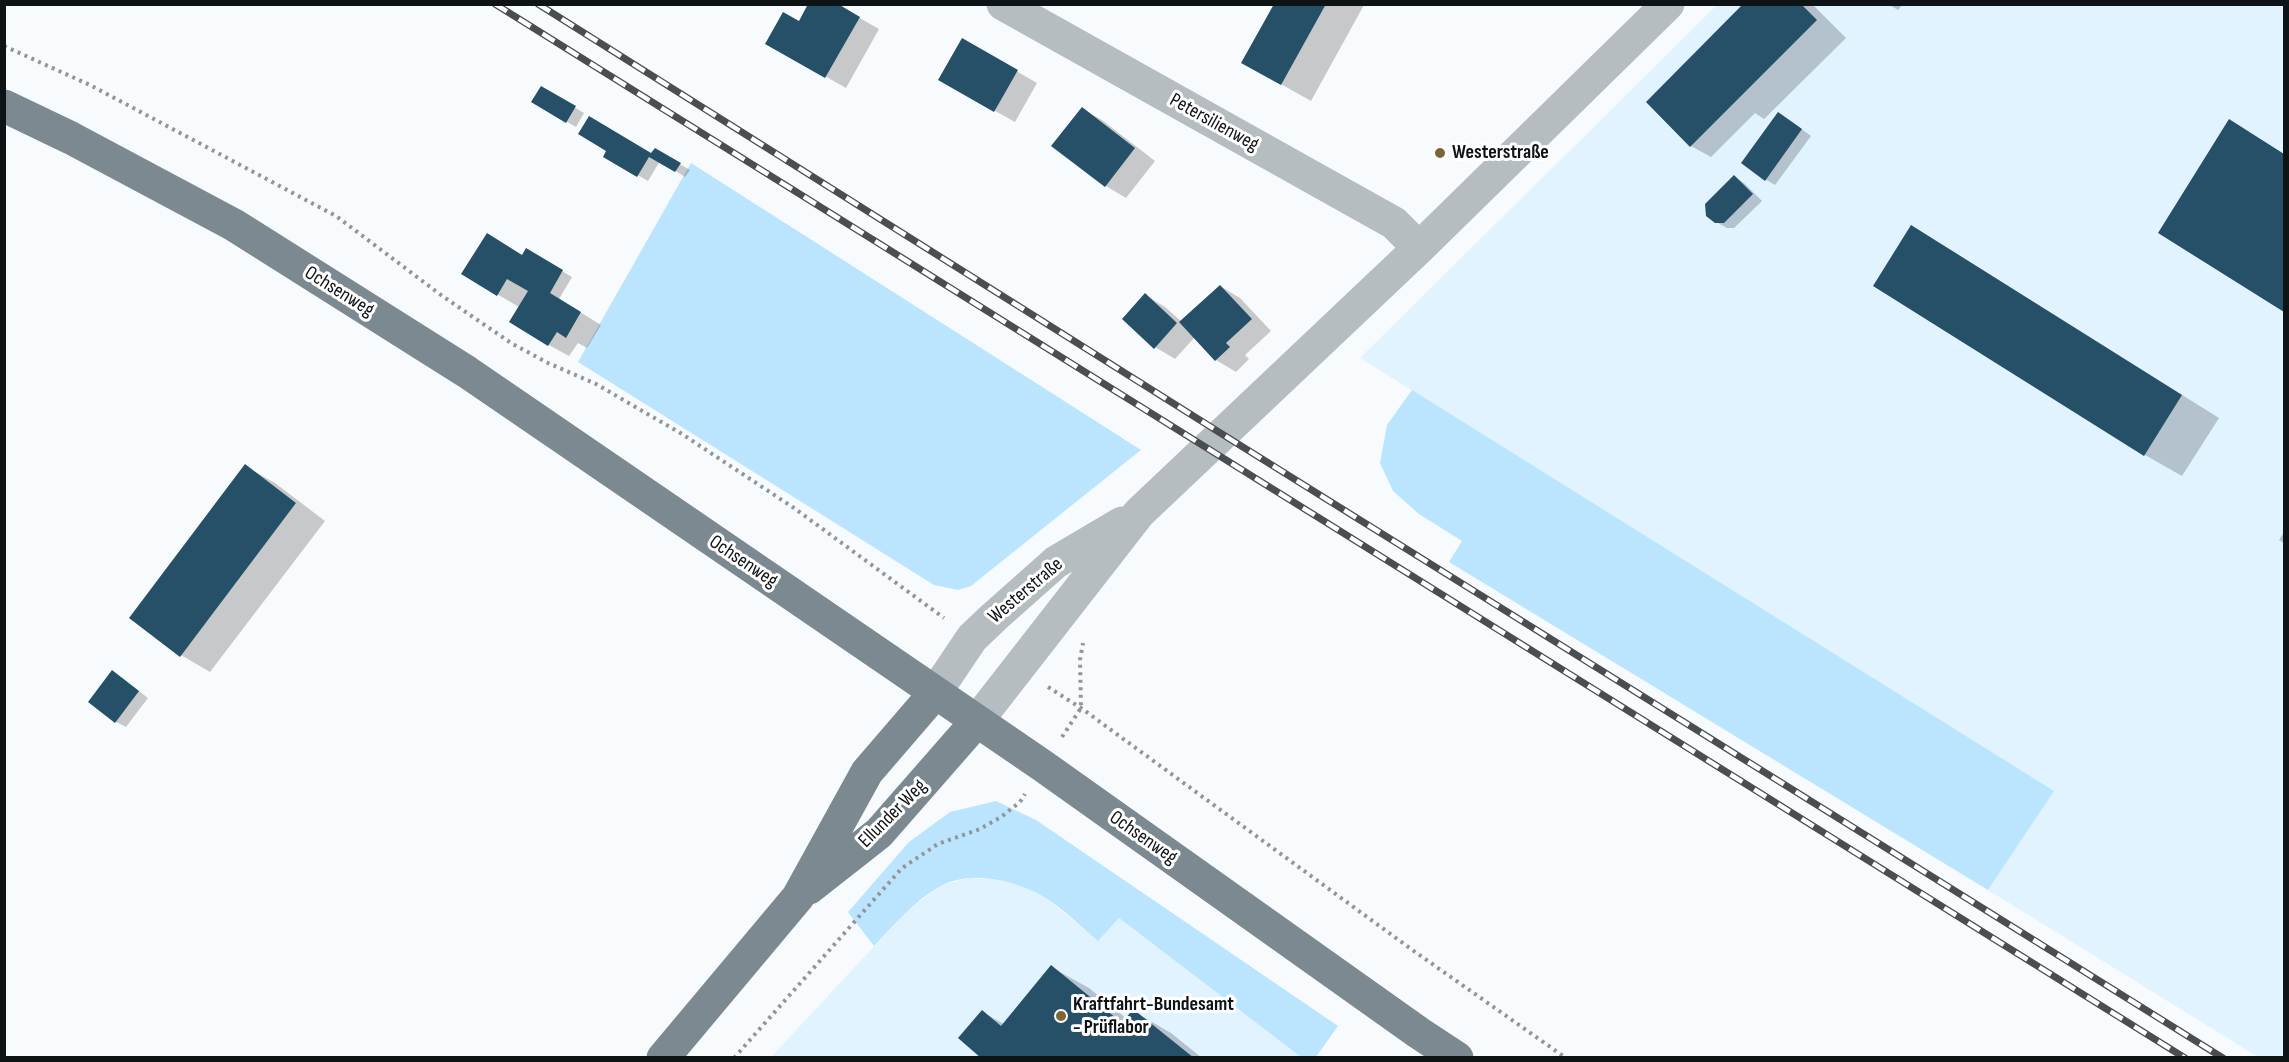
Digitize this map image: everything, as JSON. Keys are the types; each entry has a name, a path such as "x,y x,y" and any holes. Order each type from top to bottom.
{"main road":[{"name":"Ochsenweg","path":"4,106 71,138 234,225 467,372 977,721 1457,1058"},
{"name":"Ellunder Weg","path":"663,1058 798,897 867,772 935,693"},
{"name":"Ellunder Weg","path":"798,897 879,833 977,721"}],"street":[{"name":"Petersilienweg","path":"1004,4 1394,224 1419,248"},
{"name":"Westerstraße","path":"977,721 1139,513 1419,248 1668,4"},
{"name":"Westerstraße","path":"935,693 972,638 1056,562 1139,513"}],"path":[{"path":"4,46 90,85 336,216 441,295 511,343 548,363 596,384 663,423 794,508 972,638"},
{"path":"1081,708 1411,949 1566,1058"},
{"path":"734,1058 902,868 938,844 980,829 1020,802"}],"shaded area":[{"path":"1717,5 2284,5 2284,1057 2258,1057 1988,890 2053,791 1360,358"},
{"path":"691,163 1141,450 971,586 958,590 934,585 578,362"},
{"path":"1412,390 2054,791 1988,890 1449,562 1462,541 1419,514 1393,491 1380,463 1387,425"},
{"path":"996,801 1036,820 1338,1026 1316,1057 1301,1057 1119,918 1098,941 1044,897 1006,882 978,878 964,879 939,887 912,907 874,946 848,912 909,842 950,812"},
{"path":"968,878 997,879 1021,885 1046,898 1098,941 1119,918 1301,1057 770,1058 907,911 940,886"}],"building":[{"path":"808,4 838,4 860,17 825,78 765,44 783,12 799,21"},
{"path":"1274,4 1326,4 1281,85 1241,63"},
{"path":"1743,4 1801,4 1817,20 1690,147 1646,102"},
{"path":"962,38 1018,70 994,112 938,80"},
{"path":"541,86 576,106 566,123 531,102"},
{"path":"1082,107 1135,148 1105,187 1051,146"},
{"path":"1778,112 1802,129 1765,181 1741,163"},
{"path":"589,116 651,153 655,148 681,163 675,172 649,157 637,177 603,157 606,151 578,134"},
{"path":"2229,119 2284,154 2284,312 2158,233"},
{"path":"1734,175 1753,194 1724,223 1715,223 1706,216 1705,204"},
{"path":"1911,225 2182,395 2144,456 1873,286"},
{"path":"487,233 522,255 526,248 563,270 550,293 581,312 566,338 557,332 548,346 509,322 528,291 507,279 497,296 461,274"},
{"path":"1220,285 1252,319 1226,343 1230,347 1215,361 1179,322"},
{"path":"1145,293 1177,323 1154,349 1122,319"},
{"path":"245,464 296,503 180,657 129,618"},
{"path":"112,670 139,691 115,723 88,702"},
{"name":"Kraftfahrt-Bundesamt - Prüflabor","path":"1051,965 1122,1023 1133,1009 1194,1058 981,1058 958,1038 982,1010 1001,1026"}],"railway":[{"path":"495,4 2185,1058"},
{"path":"538,4 1222,434 2223,1058"}],"place":[{"name":"Westerstraße","path":"1440,153"},
{"name":"Kraftfahrt-Bundesamt - Prüflabor","path":"1061,1016"}]}
